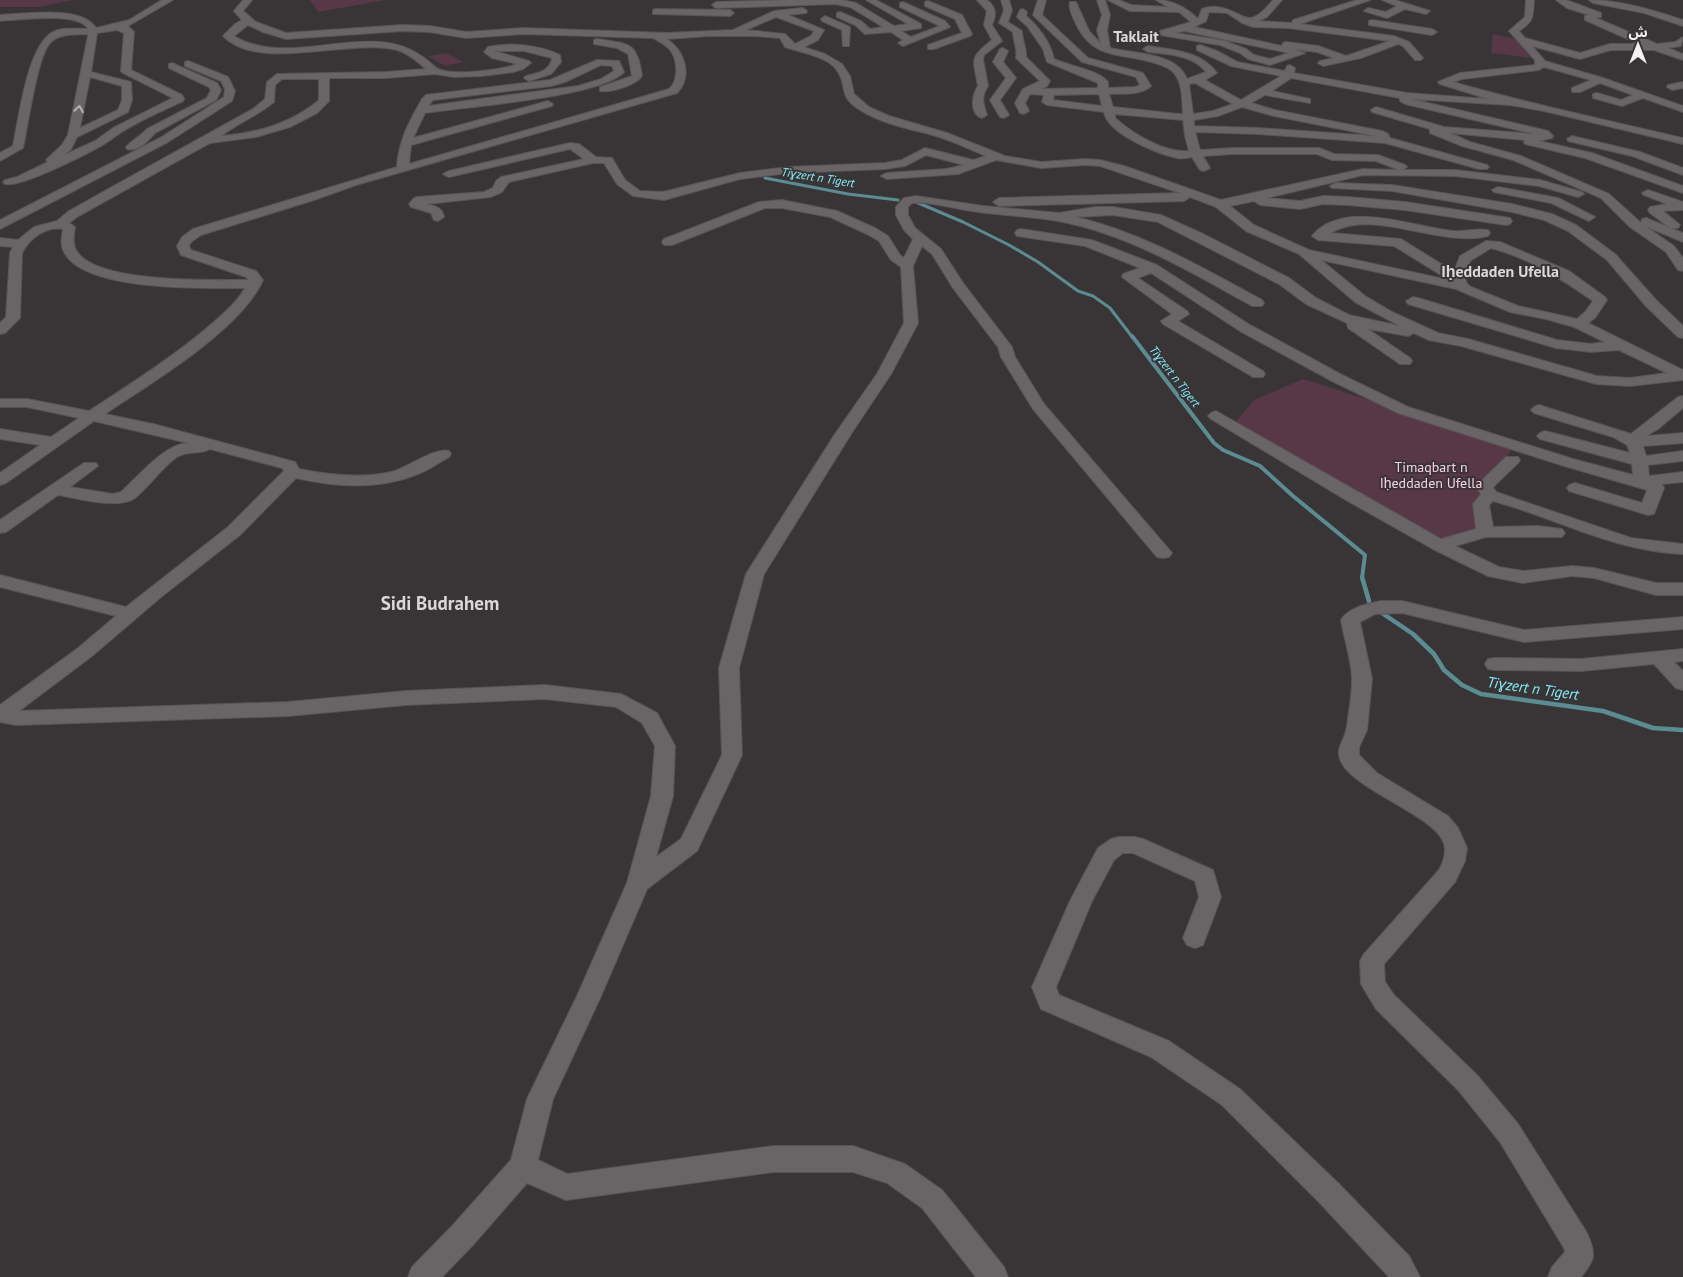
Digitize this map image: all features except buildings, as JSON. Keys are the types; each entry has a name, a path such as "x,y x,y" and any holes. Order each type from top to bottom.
{"street":[{"path":"0,158 18,148 32,79 43,44 51,36 58,33 87,32 117,27 132,22 169,0"},
{"path":"248,0 238,11 248,21 268,31 286,36 409,28 466,35 524,31 653,35 708,33 776,34 786,38 788,46 822,56 839,66 845,76 849,95 865,109 885,118 943,135 997,156 1041,165 1085,162 1100,163 1120,168 1220,204 1250,228 1303,251 1352,264 1459,283"},
{"path":"818,14 872,0 932,34"},
{"path":"892,0 942,23 944,27 932,34 898,45"},
{"path":"920,0 959,17 967,34 930,47"},
{"path":"981,0 988,4 992,10 988,25 996,41 980,54 978,59 983,86 977,92 976,100 982,115"},
{"path":"1005,0 1008,10 1003,22 1017,32 1018,42 1022,51 1021,58 1045,81 1043,84 1027,91 1020,103 1024,111"},
{"path":"1101,0 1106,15 1102,30 1106,46 1105,50"},
{"path":"1112,0 1130,8 1184,11"},
{"path":"1160,0 1184,11 1197,23"},
{"path":"1245,21 1254,20 1278,0"},
{"path":"1285,25 1307,20 1354,2 1366,0"},
{"path":"1386,0 1426,12"},
{"path":"1530,0 1529,17 1526,22 1514,31 1541,63 1600,80 1683,109"},
{"path":"1560,0 1570,6 1598,15 1588,18 1628,37 1683,57"},
{"path":"1593,0 1646,11 1683,23"},
{"path":"721,13 835,1 853,5 910,40"},
{"path":"1027,91 1085,92 1136,90 1146,86 1140,74 1085,60 1037,15 1042,2"},
{"path":"1354,2 1394,11"},
{"path":"1073,4 1087,36 1097,47 1158,61 1178,70 1184,82 1188,118 1198,156"},
{"path":"1345,6 1387,15 1404,6"},
{"path":"1300,53 1270,62 1222,43 1162,33 1184,28 1204,20 1208,9 1229,12 1253,24 1285,25 1399,40 1406,44 1418,58"},
{"path":"731,33 763,18 798,11 848,17 868,32 918,26"},
{"path":"656,12 780,14 820,30 815,38 794,48"},
{"path":"1022,12 1021,17 1030,24 1048,49 1050,60 1064,67 1098,78 1103,82 1102,91 1109,110 1110,119 1116,125 1149,143 1179,155 1328,159 1332,157 1378,158 1419,174 1554,200 1589,216"},
{"path":"721,13 721,16 763,18"},
{"path":"721,13 753,23"},
{"path":"0,19 43,14 69,16 90,23 78,57"},
{"path":"818,14 847,29 846,44"},
{"path":"1184,28 1273,48 1300,53 1312,53 1327,62 1358,56 1399,40 1432,32 1370,23 1360,26 1307,20"},
{"path":"0,330 13,318 16,253 19,244 43,228 61,224 72,214 257,111 270,100 269,90 274,78 280,76 386,75 435,79 450,75 511,69 526,63 495,56 489,52 490,49 499,46 549,53 557,57 556,65 549,73 535,77 447,87 435,79 401,48 380,44 360,44 278,50 255,48 232,41 228,36 238,26 248,21"},
{"path":"3,183 21,180 99,143 117,130 179,99 126,71 129,32 125,28 117,27"},
{"path":"708,33 684,27 744,28"},
{"path":"3,183 53,160 67,147 73,135 86,74 87,32"},
{"path":"407,143 628,82 637,76 635,56 629,50 615,45 574,39 569,37 567,33"},
{"path":"0,480 48,441 178,357 233,311 253,289 235,275 171,253 175,239 205,225 314,192 358,176 542,130 673,90 680,85 681,79 675,50 653,35"},
{"path":"1522,40 1580,56 1610,47 1655,47 1678,44 1683,40"},
{"path":"1157,42 1205,49 1234,64 1289,72 1407,96 1510,102"},
{"path":"1273,48 1283,44 1318,48 1344,58"},
{"path":"1134,47 1190,57 1216,73 1197,80 1184,82"},
{"path":"1003,51 998,62 1019,76 1041,76"},
{"path":"403,166 407,143 421,110 430,97 556,82 600,62 616,63 619,68 619,72 612,78 599,84 578,89 421,110"},
{"path":"1541,63 1539,67 1460,76 1442,82 1510,102 1544,108 1683,141"},
{"path":"0,225 178,132 223,104 230,95 225,79 188,64"},
{"path":"0,213 137,144 151,131 212,100 216,90 213,85 172,66"},
{"path":"1050,92 1047,102 1188,118 1214,114 1241,104 1267,90 1289,72"},
{"path":"73,135 123,112 127,100 127,84 97,75 86,74"},
{"path":"3,183 41,160 59,144 75,75"},
{"path":"207,140 256,134 282,128 324,101 324,80 326,75"},
{"path":"995,100 1010,82 1019,76"},
{"path":"1197,80 1241,104 1274,114 1378,133 1384,136 1386,140"},
{"path":"1576,90 1600,80"},
{"path":"1257,82 1267,90 1306,101"},
{"path":"1672,88 1683,85"},
{"path":"1136,90 1145,101 1145,114"},
{"path":"1085,92 1088,108"},
{"path":"1597,96 1622,103 1642,95"},
{"path":"1407,96 1404,99 1409,102 1636,154 1683,172"},
{"path":"976,100 995,100"},
{"path":"995,100 1004,115"},
{"path":"1376,110 1440,129 1542,138 1548,136 1546,134"},
{"path":"1125,112 1145,126"},
{"path":"1191,129 1258,131 1386,140 1540,183 1617,208 1683,238"},
{"path":"1440,129 1434,131 1466,144 1517,158 1549,170 1604,196 1634,224 1670,249 1683,267"},
{"path":"178,132 219,132"},
{"path":"1506,135 1588,155 1683,190"},
{"path":"1178,142 1198,156"},
{"path":"449,174 570,146 575,146 589,157"},
{"path":"498,170 589,157 608,160 621,182 637,194 664,196 740,176 788,170 885,166 905,163 925,151 973,164"},
{"path":"856,178 955,171 970,168 973,164 997,156"},
{"path":"438,217 437,211 432,208 415,204 424,200 486,194 498,190 500,183 505,179 589,157"},
{"path":"61,224 69,227 68,246 74,257 106,273 145,281 249,284 256,280 251,274 241,269 185,252 183,246 186,240 209,228 403,166"},
{"path":"948,203 1167,196 1192,197 1220,204 1363,172 1454,173 1540,183"},
{"path":"1302,185 1392,188 1512,208 1548,217 1572,228 1605,252 1651,303 1683,334"},
{"path":"1648,193 1683,209"},
{"path":"1163,553 1038,406 1008,357 1005,347 958,285 937,252 910,230 906,224 902,214 903,203 915,198 968,208 1059,217 1112,233 1178,259 1257,303"},
{"path":"1249,199 1300,205 1323,200 1395,205 1480,216 1506,222"},
{"path":"668,242 763,205 782,204 833,214 871,231 884,239 895,257 906,266"},
{"path":"1683,209 1660,208 1654,210 1655,213 1683,232"},
{"path":"1059,217 1096,211 1113,211 1161,219 1199,236 1284,281 1311,301 1344,318 1405,361"},
{"path":"1318,236 1335,225 1345,222 1370,220 1455,235 1484,233"},
{"path":"1020,233 1088,242 1152,268 1245,328 1337,378 1403,410 1656,488 1648,510 1576,488"},
{"path":"1285,244 1318,236 1397,242 1488,300 1515,310 1548,315 1579,324 1683,376"},
{"path":"638,883 689,845 732,755 729,668 754,574 843,434 884,374 911,323 906,266 920,237"},
{"path":"0,242 19,244"},
{"path":"1459,283 1464,259 1483,247 1493,244 1508,249 1564,274 1600,300 1590,315 1579,324"},
{"path":"1303,251 1360,299 1387,315 1434,337"},
{"path":"1152,268 1128,277 1182,314 1168,321 1258,374"},
{"path":"1412,301 1556,344 1591,348 1623,345"},
{"path":"1344,318 1364,324 1471,344 1596,380 1630,382 1683,376"},
{"path":"1641,482 1640,461 1634,442 1639,434 1653,426 1683,400"},
{"path":"0,403 27,404 153,429 289,465 292,472"},
{"path":"1539,410 1618,434 1634,442 1683,438"},
{"path":"1216,416 1439,545 1494,572 1508,576 1523,577 1572,571 1594,573 1656,589 1683,589"},
{"path":"0,434 48,441"},
{"path":"1545,436 1640,461 1683,456"},
{"path":"2,465 48,441"},
{"path":"55,490 113,499 127,496 170,455 182,448 219,446"},
{"path":"292,472 323,480 377,480 407,473 443,454"},
{"path":"1512,460 1484,486 1490,495 1551,514 1618,539 1659,548 1683,549"},
{"path":"0,528 90,466"},
{"path":"0,715 85,652 129,614 234,530 292,472"},
{"path":"1641,482 1683,477"},
{"path":"1485,532 1481,504 1490,495"},
{"path":"1439,545 1485,532 1538,530 1556,533"},
{"path":"0,581 129,614"},
{"path":"1562,1277 1580,1256 1577,1243 1509,1133 1468,1083 1385,1002 1373,984 1372,961 1453,868 1455,849 1454,838 1449,830 1440,822 1365,775 1353,763 1349,755 1349,746 1357,730 1362,678 1350,620 1362,610 1384,606 1402,607 1524,636 1683,623"},
{"path":"1495,664 1581,665 1683,655"},
{"path":"1659,658 1683,683"},
{"path":"0,715 16,718 288,709 406,698 545,692 621,701 650,718 665,746 662,796 638,883 589,996 540,1098 523,1167 463,1235 422,1277"},
{"path":"1195,938 1210,898 1205,876 1135,845 1119,845 1106,854 1081,901 1044,987 1050,1002 1160,1049 1231,1097 1328,1192 1399,1266 1406,1277"},
{"path":"523,1167 566,1187 774,1159 853,1159 895,1173 932,1199 994,1277"}],"green space":[{"path":"0,0 72,0 39,7 0,7"},
{"path":"310,0 385,0 318,12"},
{"path":"1493,34 1516,39 1532,58 1491,53"},
{"path":"446,53 463,62 445,66 428,56"},
{"name":"Timaqbart n Iḥeddaden Ufella","path":"1303,379 1514,446 1475,503 1480,532 1440,539 1234,424 1254,400"}],"waterway":[{"name":"Tiɣzert n Tigert","path":"765,178 848,194 898,200"},
{"name":"Tiɣzert n Tigert","path":"916,202 963,222 1009,245 1038,262 1078,291 1093,296 1110,308 1133,338"},
{"name":"Tiɣzert n Tigert","path":"1132,336 1214,443 1223,450 1260,466 1293,496 1365,555 1362,577"},
{"name":"Tiɣzert n Tigert","path":"1362,577 1369,601"},
{"name":"Tiɣzert n Tigert","path":"1379,611 1413,634 1434,654 1444,670 1462,685 1481,694 1603,711 1653,728 1683,730"}],"district":[{"name":"Taklait","path":"1136,36"},
{"name":"Iḥeddaden Ufella","path":"1500,271"},
{"name":"Sidi Budrahem","path":"440,603"}]}
